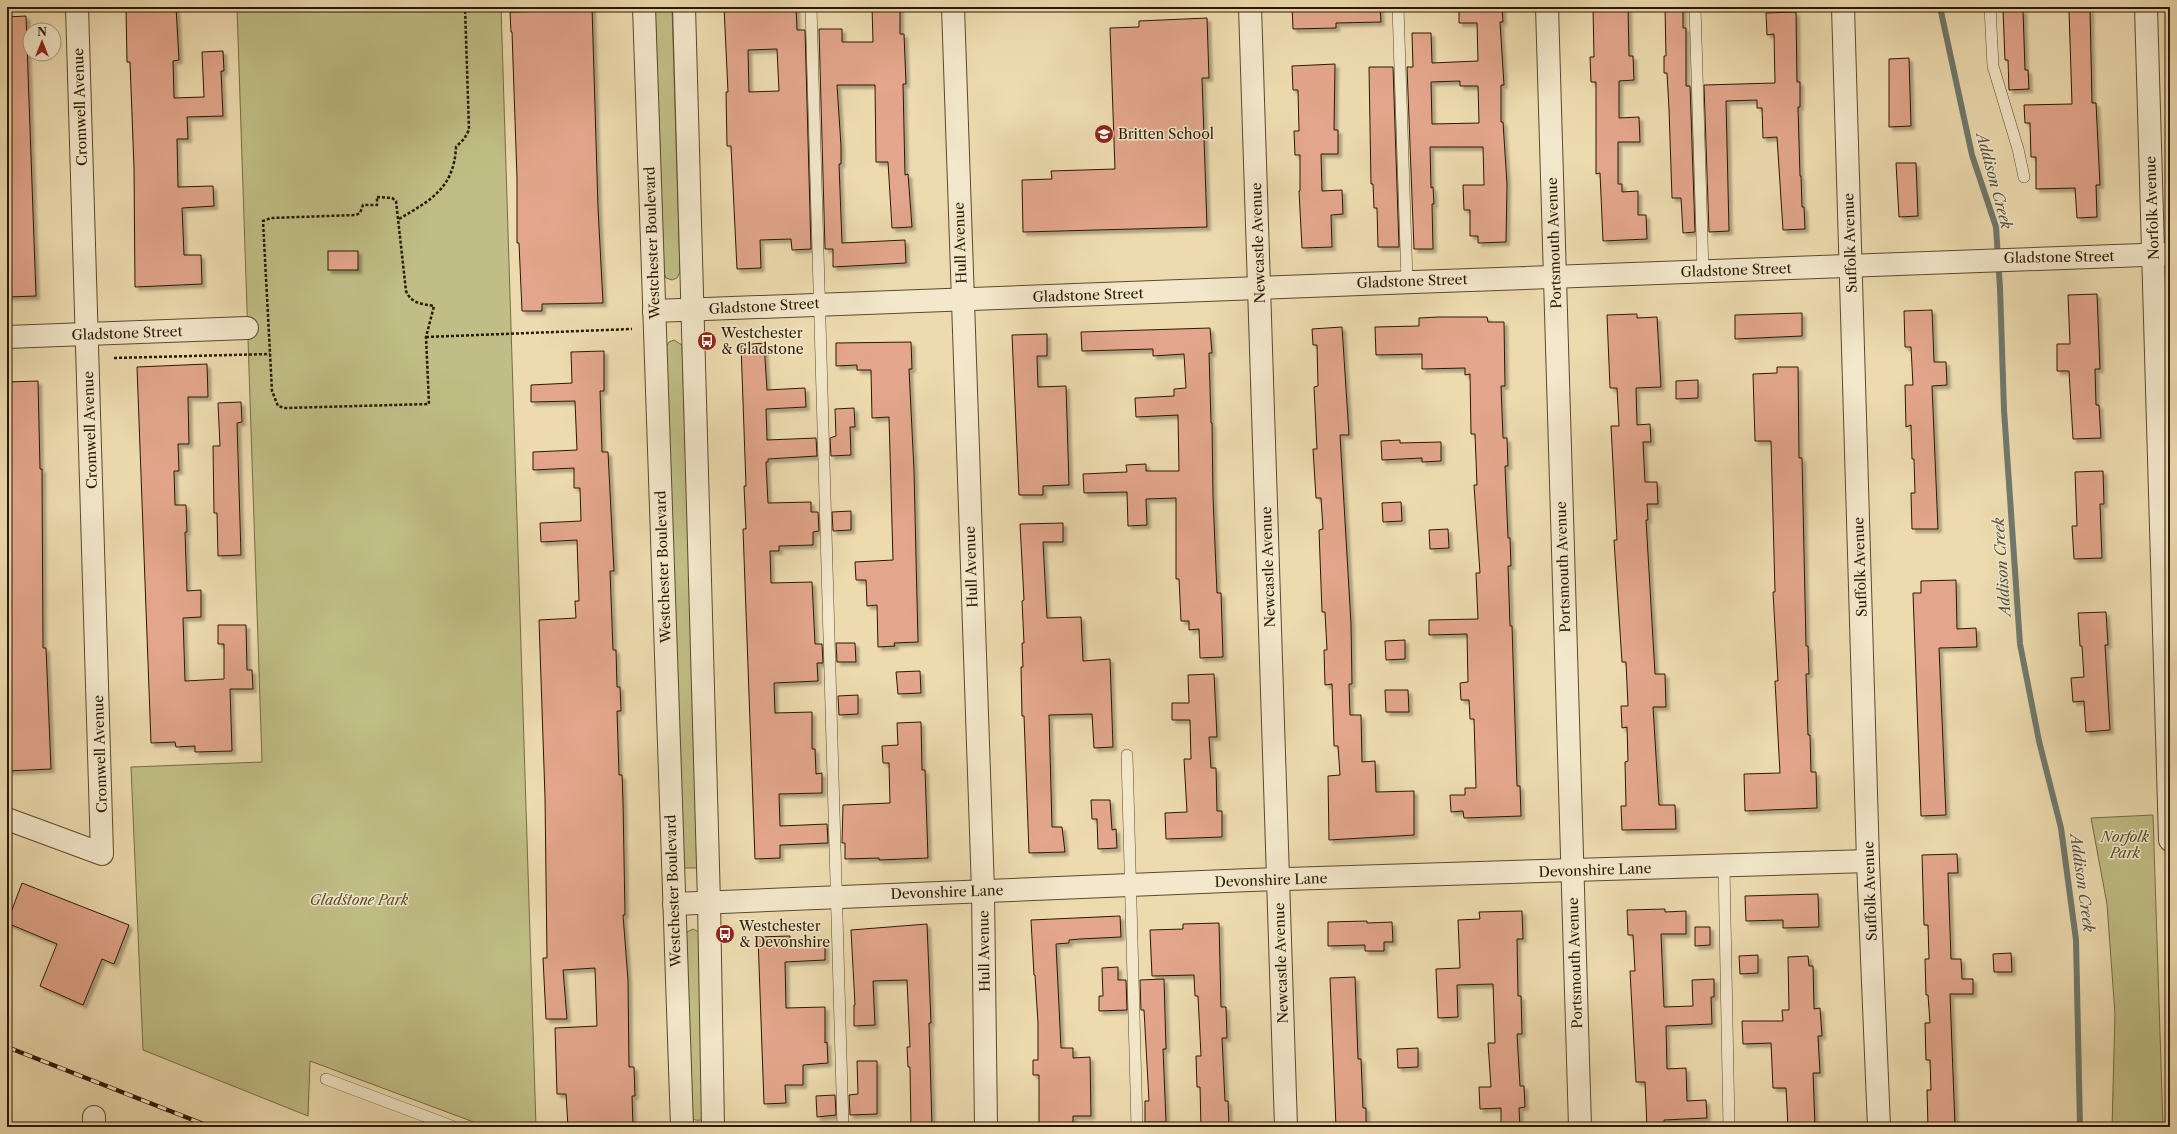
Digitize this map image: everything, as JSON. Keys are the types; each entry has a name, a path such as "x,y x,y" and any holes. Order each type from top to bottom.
{"street":[{"name":"Cromwell Avenue","path":"7,819 102,854 77,7"},
{"name":"Westchester Boulevard","path":"644,7 682,1127"},
{"path":"684,7 709,902 713,1127"},
{"name":"Hull Avenue","path":"953,7 983,891 986,1127"},
{"name":"Newcastle Avenue","path":"1250,7 1286,1127"},
{"name":"Portsmouth Avenue","path":"1546,7 1580,1127"},
{"name":"Suffolk Avenue","path":"1843,7 1868,861 1879,1127"},
{"name":"Norfolk Avenue","path":"2146,7 2161,255 2170,840"},
{"name":"Gladstone Street","path":"654,311 1259,287 1703,272 1982,259 2161,255"},
{"name":"Gladstone Street","path":"7,337 247,328"},
{"name":"Devonshire Lane","path":"674,904 1278,879 1868,861"}],"lane":[{"path":"811,7 844,1127"},
{"path":"1398,7 1407,282"},
{"path":"1694,7 1703,272"},
{"path":"1990,7 1993,66 2018,149 2024,177"},
{"path":"1127,755 1137,1127"},
{"path":"1724,866 1729,1127"},
{"path":"326,1079 454,1127"}],"path":[{"path":"399,219 436,196 446,184 455,162 456,147 464,139 469,130 465,7"},
{"path":"377,197 386,197 396,201 399,219 406,290 409,297 414,302 434,306 426,337 429,404 285,408 278,406 274,399 270,354 263,224 265,219 356,215 360,213 363,205 377,204 377,197"},
{"path":"426,337 632,329"},
{"path":"114,358 270,354"}],"green space":[{"name":"Gladstone Park","path":"237,7 501,7 536,1127 487,1127 310,1061 308,1116 143,1050 131,767 262,762"},
{"path":"655,7 672,7 680,272 677,278 672,280 666,278 664,272"},
{"path":"674,340 682,345 699,863 696,868 685,868 682,863 666,347 669,342"},
{"name":"Norfolk Park","path":"2153,815 2163,1127 2112,1127 2115,1014 2107,904 2091,818"},
{"path":"693,929 699,932 705,1119 698,1120 693,1119 690,1116 684,937 687,932"}],"building":[{"path":"126,7 176,7 179,60 173,61 174,98 204,97 202,52 223,51 224,71 221,71 223,116 187,117 188,139 177,139 178,187 213,186 214,206 182,208 184,255 201,255 202,284 135,287 134,168 130,62 127,62"},
{"path":"557,7 592,7 598,208 603,303 542,304 542,311 522,311 519,243 517,243 517,178 510,12 557,11"},
{"path":"724,7 796,7 797,30 805,30 811,249 792,250 791,239 760,240 761,268 737,269 731,146 727,146 726,92 728,92","holes":["777,49 779,91 749,92 748,50"]},
{"path":"872,7 900,7 900,34 904,34 906,84 903,84 905,175 908,174 912,227 892,228 888,162 876,162 875,85 837,85 841,146 841,164 839,164 842,243 905,240 906,263 833,267 833,249 825,249 819,29 842,29 842,42 873,42"},
{"path":"1292,7 1380,7 1381,22 1336,23 1336,28 1293,29"},
{"path":"1459,7 1502,7 1503,22 1500,22 1504,85 1501,85 1501,122 1503,122 1507,184 1506,242 1478,243 1478,236 1470,236 1470,210 1464,210 1463,185 1484,185 1483,147 1430,147 1431,188 1433,187 1434,204 1432,204 1433,249 1414,249 1407,67 1413,67 1412,33 1431,33 1432,63 1478,61 1477,23 1459,23","holes":["1460,81 1460,86 1478,86 1479,123 1432,124 1431,82"]},
{"path":"1593,7 1628,7 1629,56 1633,56 1634,80 1619,81 1619,118 1639,117 1640,142 1618,142 1618,184 1622,184 1622,192 1638,191 1638,215 1646,215 1647,239 1603,241 1600,173 1596,174 1596,82 1591,82 1590,57 1594,57"},
{"path":"1665,7 1683,7 1683,28 1686,28 1686,86 1690,86 1695,232 1683,233 1681,198 1672,198 1667,73 1664,73 1664,56 1666,56"},
{"path":"2090,9 2092,103 2096,103 2100,185 2096,185 2097,217 2077,218 2075,188 2036,189 2036,157 2031,157 2030,123 2025,123 2024,105 2072,104 2069,10"},
{"path":"2003,10 2023,10 2025,70 2028,70 2029,89 2009,90 2008,60 2005,60"},
{"path":"1796,12 1797,82 1800,82 1800,107 1798,107 1800,176 1805,229 1783,230 1777,137 1763,138 1762,108 1757,108 1757,100 1726,101 1729,231 1709,232 1704,85 1775,83 1774,34 1767,35 1766,13"},
{"path":"26,16 26,22 22,22 22,62 28,62 36,296 7,297 7,17"},
{"path":"1207,18 1209,78 1202,78 1207,227 1023,232 1022,180 1052,179 1051,171 1115,169 1110,28 1139,27 1139,21"},
{"path":"1909,58 1911,126 1889,127 1889,59"},
{"path":"1335,64 1334,130 1338,130 1338,154 1321,154 1322,191 1342,190 1343,214 1331,215 1332,247 1302,248 1299,191 1300,155 1295,155 1294,131 1299,131 1298,90 1293,90 1292,66"},
{"path":"1369,67 1393,67 1399,247 1378,247 1377,208 1374,208 1373,184 1371,184"},
{"path":"1896,163 1916,163 1918,216 1899,217"},
{"path":"328,251 358,251 358,270 328,270"},
{"path":"2097,294 2100,369 2095,369 2096,405 2099,405 2101,438 2073,439 2069,371 2057,371 2057,344 2070,344 2068,295"},
{"path":"1932,310 1934,362 1946,362 1947,385 1932,386 1938,529 1912,529 1911,493 1915,493 1914,459 1912,459 1911,425 1906,427 1905,385 1913,385 1911,347 1905,347 1904,311"},
{"path":"1802,313 1802,336 1735,339 1735,315"},
{"path":"1637,314 1637,318 1657,317 1661,387 1636,388 1637,425 1650,424 1651,442 1643,442 1645,482 1657,482 1658,504 1647,504 1648,520 1646,520 1655,674 1665,674 1666,707 1653,707 1659,805 1675,805 1676,829 1622,830 1621,806 1626,806 1625,762 1628,761 1627,727 1622,728 1621,706 1628,706 1626,662 1622,662 1614,540 1617,540 1611,426 1619,426 1617,388 1610,388 1607,315"},
{"path":"1487,317 1488,322 1504,322 1505,386 1501,386 1503,438 1507,438 1508,466 1505,466 1508,538 1510,538 1511,566 1508,566 1510,626 1512,626 1517,786 1520,786 1521,816 1464,818 1463,811 1451,812 1450,795 1465,795 1465,788 1476,788 1474,719 1470,719 1469,700 1461,700 1460,683 1468,682 1467,634 1429,635 1429,620 1478,619 1476,573 1480,573 1474,485 1477,485 1475,434 1471,434 1470,374 1465,375 1465,368 1422,369 1422,354 1376,355 1375,327 1419,326 1419,318"},
{"path":"1342,327 1349,435 1340,435 1351,624 1352,684 1349,684 1350,715 1361,715 1362,762 1375,761 1376,792 1414,791 1414,835 1329,840 1328,776 1340,775 1338,746 1334,746 1332,684 1325,685 1324,650 1327,650 1325,612 1322,612 1319,530 1323,529 1321,498 1316,498 1313,449 1317,449 1314,387 1318,386 1317,345 1313,345 1312,329"},
{"path":"1210,328 1212,353 1209,353 1213,497 1217,593 1221,593 1223,657 1200,658 1199,629 1189,630 1189,621 1181,621 1179,579 1176,579 1176,498 1146,499 1147,525 1128,526 1127,492 1084,493 1083,474 1127,472 1126,465 1146,464 1146,471 1179,471 1178,415 1136,417 1135,398 1174,396 1174,389 1186,388 1184,354 1153,356 1153,349 1082,351 1081,332"},
{"path":"1047,334 1047,356 1037,356 1038,387 1066,386 1069,485 1043,486 1043,495 1019,495 1012,335"},
{"path":"911,342 912,369 909,369 914,471 918,642 894,643 895,646 878,647 877,605 867,606 866,580 856,580 855,562 893,560 889,417 872,418 871,370 857,370 857,365 836,366 836,343"},
{"path":"764,343 767,390 805,388 806,407 766,409 767,440 816,438 817,456 768,459 768,462 766,462 768,503 811,502 811,512 818,512 819,531 813,532 813,545 779,546 779,551 770,551 771,583 812,582 815,644 822,644 823,663 817,663 818,681 774,683 775,713 812,712 812,749 815,749 816,774 822,773 822,793 779,794 780,826 827,824 828,843 780,845 780,858 755,859 743,529 746,529 744,486 746,486 741,345"},
{"path":"604,351 604,391 600,391 602,452 608,452 614,571 610,571 613,650 616,650 617,687 620,687 621,711 617,711 619,775 622,775 623,802 625,915 623,915 628,980 629,1067 634,1067 635,1096 632,1096 633,1127 568,1127 566,1094 557,1094 555,1028 597,1026 595,968 563,970 567,1019 546,1019 543,958 547,958 545,797 539,620 576,618 575,601 579,601 577,540 541,542 540,523 581,521 580,488 574,488 574,468 533,470 533,452 577,450 575,401 531,402 531,385 572,383 571,352"},
{"path":"207,364 208,397 188,397 189,444 178,444 179,471 174,471 175,505 186,505 187,532 185,532 187,591 201,590 201,617 183,618 185,681 224,679 224,644 218,644 218,625 246,625 247,670 252,670 253,689 230,689 232,751 195,752 195,746 176,747 175,742 151,743 137,367"},
{"path":"1777,367 1798,367 1799,458 1802,458 1806,646 1808,646 1809,674 1806,674 1808,735 1810,735 1811,772 1816,772 1817,808 1745,811 1744,774 1780,773 1775,681 1778,681 1773,592 1775,592 1771,441 1755,441 1753,374 1777,373"},
{"path":"1698,380 1698,398 1676,399 1676,381"},
{"path":"38,381 40,469 42,469 43,648 46,648 51,769 7,771 7,649 10,649 9,584 7,584 7,382"},
{"path":"241,402 242,422 237,423 241,555 218,556 217,513 214,513 213,446 220,446 218,403"},
{"path":"854,408 855,427 850,427 851,455 831,456 830,438 836,436 835,409"},
{"path":"1400,440 1400,443 1441,442 1441,461 1422,462 1422,458 1382,460 1381,441"},
{"path":"2103,471 2104,504 2100,504 2102,558 2074,559 2072,526 2077,526 2075,472"},
{"path":"1401,502 1402,521 1383,522 1382,503"},
{"path":"851,511 851,530 833,531 832,512"},
{"path":"1063,523 1063,542 1043,542 1047,618 1081,617 1083,661 1110,659 1113,747 1094,748 1092,714 1049,715 1052,827 1062,827 1065,852 1029,853 1024,716 1022,716 1021,667 1023,667 1022,643 1024,643 1022,601 1024,600 1020,524"},
{"path":"1448,529 1449,548 1430,549 1429,530"},
{"path":"1956,580 1957,629 1976,628 1977,647 1939,648 1946,815 1921,816 1913,593 1921,593 1921,581"},
{"path":"2106,612 2108,645 2105,645 2110,730 2086,732 2084,701 2073,702 2071,678 2084,677 2078,613"},
{"path":"1405,640 1405,659 1386,660 1385,641"},
{"path":"836,643 855,643 856,662 837,662"},
{"path":"920,671 921,693 898,694 896,672"},
{"path":"1214,674 1217,737 1209,737 1211,768 1216,768 1217,811 1222,811 1222,837 1166,839 1165,813 1187,812 1184,759 1191,759 1190,720 1172,720 1172,703 1189,703 1188,675"},
{"path":"1385,690 1408,690 1409,712 1386,712"},
{"path":"858,695 858,714 839,715 838,696"},
{"path":"921,722 922,770 925,770 928,858 879,860 879,858 845,859 845,843 842,843 843,805 890,803 889,763 883,763 882,746 898,745 897,723"},
{"path":"1091,800 1110,800 1112,830 1116,829 1117,848 1098,849 1097,819 1092,819"},
{"path":"1957,854 1958,873 1948,873 1951,959 1961,959 1962,979 1973,979 1973,994 1950,994 1955,1126 1928,1127 1927,1090 1931,1090 1930,1060 1926,1060 1925,1023 1930,1023 1928,995 1926,995 1925,959 1929,959 1928,925 1924,925 1922,855"},
{"path":"22,883 129,925 114,964 102,959 83,1005 40,986 57,944 7,923"},
{"path":"1818,894 1819,927 1783,928 1783,920 1746,921 1745,896"},
{"path":"1665,909 1665,912 1686,911 1686,934 1661,934 1664,1007 1693,1006 1692,980 1714,979 1714,997 1711,997 1712,1024 1666,1026 1667,1069 1686,1068 1687,1101 1706,1100 1707,1118 1664,1120 1664,1127 1647,1127 1645,1082 1636,1082 1630,971 1635,971 1633,935 1628,935 1627,910"},
{"path":"1522,911 1523,939 1517,939 1518,996 1521,996 1522,1034 1517,1034 1520,1086 1524,1086 1525,1107 1519,1108 1520,1127 1501,1127 1501,1108 1480,1109 1479,1087 1491,1087 1488,1043 1495,1043 1493,984 1457,985 1458,1017 1438,1018 1436,969 1460,968 1458,920 1480,919 1479,912"},
{"path":"1120,916 1121,937 1069,940 1069,943 1056,944 1061,1048 1073,1048 1073,1058 1090,1057 1091,1116 1073,1116 1073,1127 1039,1127 1039,1075 1033,1075 1033,1060 1038,1060 1038,1023 1031,920"},
{"path":"1367,921 1367,923 1392,922 1393,942 1384,942 1384,951 1365,951 1365,945 1328,946 1328,922"},
{"path":"1219,923 1221,1007 1226,1007 1227,1038 1222,1038 1225,1101 1228,1101 1229,1127 1201,1127 1200,1087 1197,1087 1196,1056 1201,1056 1198,996 1195,996 1194,975 1152,976 1150,930 1183,929 1183,924"},
{"path":"927,924 931,1023 929,1023 932,1127 911,1127 910,1067 908,1067 907,1047 910,1047 907,980 873,981 875,1025 854,1026 855,1005 851,930"},
{"path":"1695,927 1710,927 1710,945 1695,946"},
{"path":"790,936 790,940 825,939 825,960 785,962 786,1008 825,1007 825,1043 827,1042 828,1063 803,1065 803,1085 785,1085 786,1103 764,1104 758,937"},
{"path":"2011,953 2012,972 1994,972 1993,954"},
{"path":"1758,955 1758,973 1740,974 1739,956"},
{"path":"1808,956 1809,966 1813,966 1814,1009 1820,1008 1822,1036 1818,1036 1820,1073 1813,1073 1815,1127 1788,1127 1786,1088 1773,1088 1771,1043 1743,1044 1742,1021 1783,1021 1782,1010 1789,1010 1788,957"},
{"path":"1118,967 1118,980 1126,980 1127,1010 1099,1011 1099,996 1103,996 1102,968"},
{"path":"1355,977 1358,1059 1361,1059 1363,1108 1366,1108 1366,1127 1336,1127 1330,978"},
{"path":"1164,979 1166,1049 1163,1049 1166,1122 1145,1122 1145,1101 1149,1101 1144,1010 1141,1010 1140,980"},
{"path":"1418,1048 1418,1067 1398,1068 1397,1049"},
{"path":"857,1061 877,1061 877,1114 850,1115 849,1095 858,1094"},
{"path":"835,1095 836,1115 817,1117 816,1096"}],"waterway":[{"name":"Addison Creek","path":"1940,7 1972,155 1996,227 2000,288 2004,410 2020,644 2039,741 2061,828 2076,940 2080,1127"}],"railway":[{"path":"7,1047 211,1127"}],"place":[{"name":"Britten School","path":"1104,134"},
{"name":"Westchester & Gladstone","path":"707,341"},
{"name":"Westchester & Devonshire","path":"725,934"}]}
